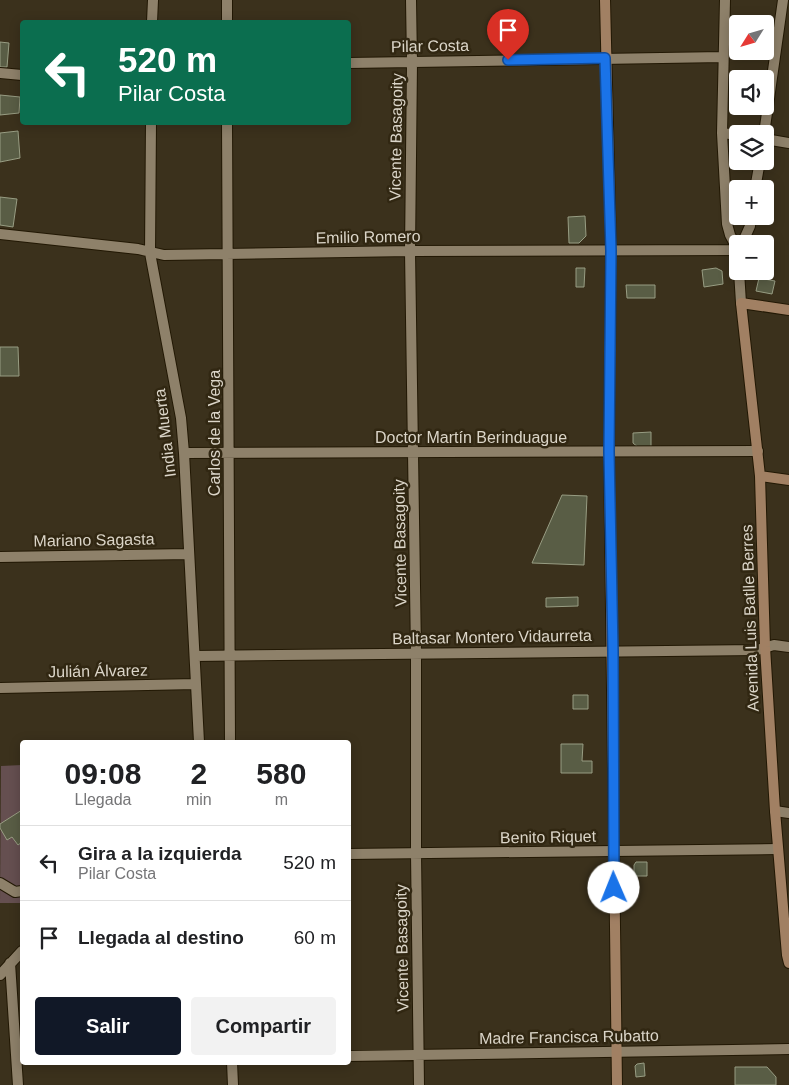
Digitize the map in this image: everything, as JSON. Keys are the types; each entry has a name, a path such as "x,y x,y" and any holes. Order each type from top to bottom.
{"street":[{"path":"152,20 153,0"},
{"path":"227,0 227,20"},
{"name":"Vicente Basagoity","path":"411,0 410,251 416,653 419,1085"},
{"path":"604,0 611,251 609,452 617,1085"},
{"path":"724,0 722,133 727,224 730,235"},
{"path":"765,125 783,0"},
{"name":"Pilar Costa","path":"351,63 722,57"},
{"path":"0,73 20,75"},
{"name":"India Muerta","path":"150,125 150,253 181,418 199,740"},
{"name":"Carlos de la Vega","path":"227,125 230,740"},
{"path":"722,133 729,134"},
{"path":"774,140 789,143"},
{"name":"Emilio Romero","path":"0,234 138,249 164,255 410,251 729,250"},
{"name":"Avenida Luis Batlle Berres","path":"740,280 760,476 765,648 775,811 789,963"},
{"path":"741,303 789,310"},
{"name":"Doctor Martín Berinduague","path":"184,453 758,451"},
{"path":"760,476 789,480"},
{"name":"Mariano Sagasta","path":"0,557 189,554"},
{"name":"Baltasar Montero Vidaurreta","path":"195,656 758,650 774,645 789,647"},
{"name":"Julián Álvarez","path":"0,688 196,684"},
{"path":"775,811 789,813"},
{"name":"Benito Riquet","path":"351,854 778,849"},
{"path":"0,883 16,892 20,891"},
{"path":"0,975 20,953"},
{"path":"10,963 19,1061 18,1085"},
{"name":"Madre Francisca Rubatto","path":"351,1056 789,1049"},
{"path":"232,1065 233,1085"}],"shaded area":[{"path":"20,765 20,903 0,903 1,766"}],"building":[{"path":"0,42 9,43 7,67 0,67"},
{"path":"0,95 20,97 19,113 0,115"},
{"path":"18,131 20,158 0,162 0,133"},
{"path":"0,197 17,199 13,227 0,225"},
{"path":"585,216 586,236 579,243 569,243 568,217"},
{"path":"576,268 585,268 584,287 576,287"},
{"path":"716,268 722,271 723,284 704,287 702,270"},
{"path":"759,280 775,281 772,294 756,291"},
{"path":"626,285 655,285 655,298 627,298"},
{"path":"0,347 18,347 19,376 0,376"},
{"path":"651,432 651,447 639,448 633,443 633,433"},
{"path":"562,495 587,496 584,565 532,563"},
{"path":"578,597 578,606 546,607 546,598"},
{"path":"573,695 588,695 588,709 573,709"},
{"path":"561,744 583,744 582,761 592,761 592,773 561,773"},
{"path":"20,811 20,844 18,845 12,837 7,840 0,828 0,824"},
{"path":"636,862 647,862 647,876 634,876 634,865"},
{"path":"644,1063 645,1076 636,1077 635,1066"},
{"path":"735,1067 767,1067 776,1077 776,1085 735,1085"}],"route":[{"path":"508,60 605,58 611,251 609,452 613,651 614,888"}]}
